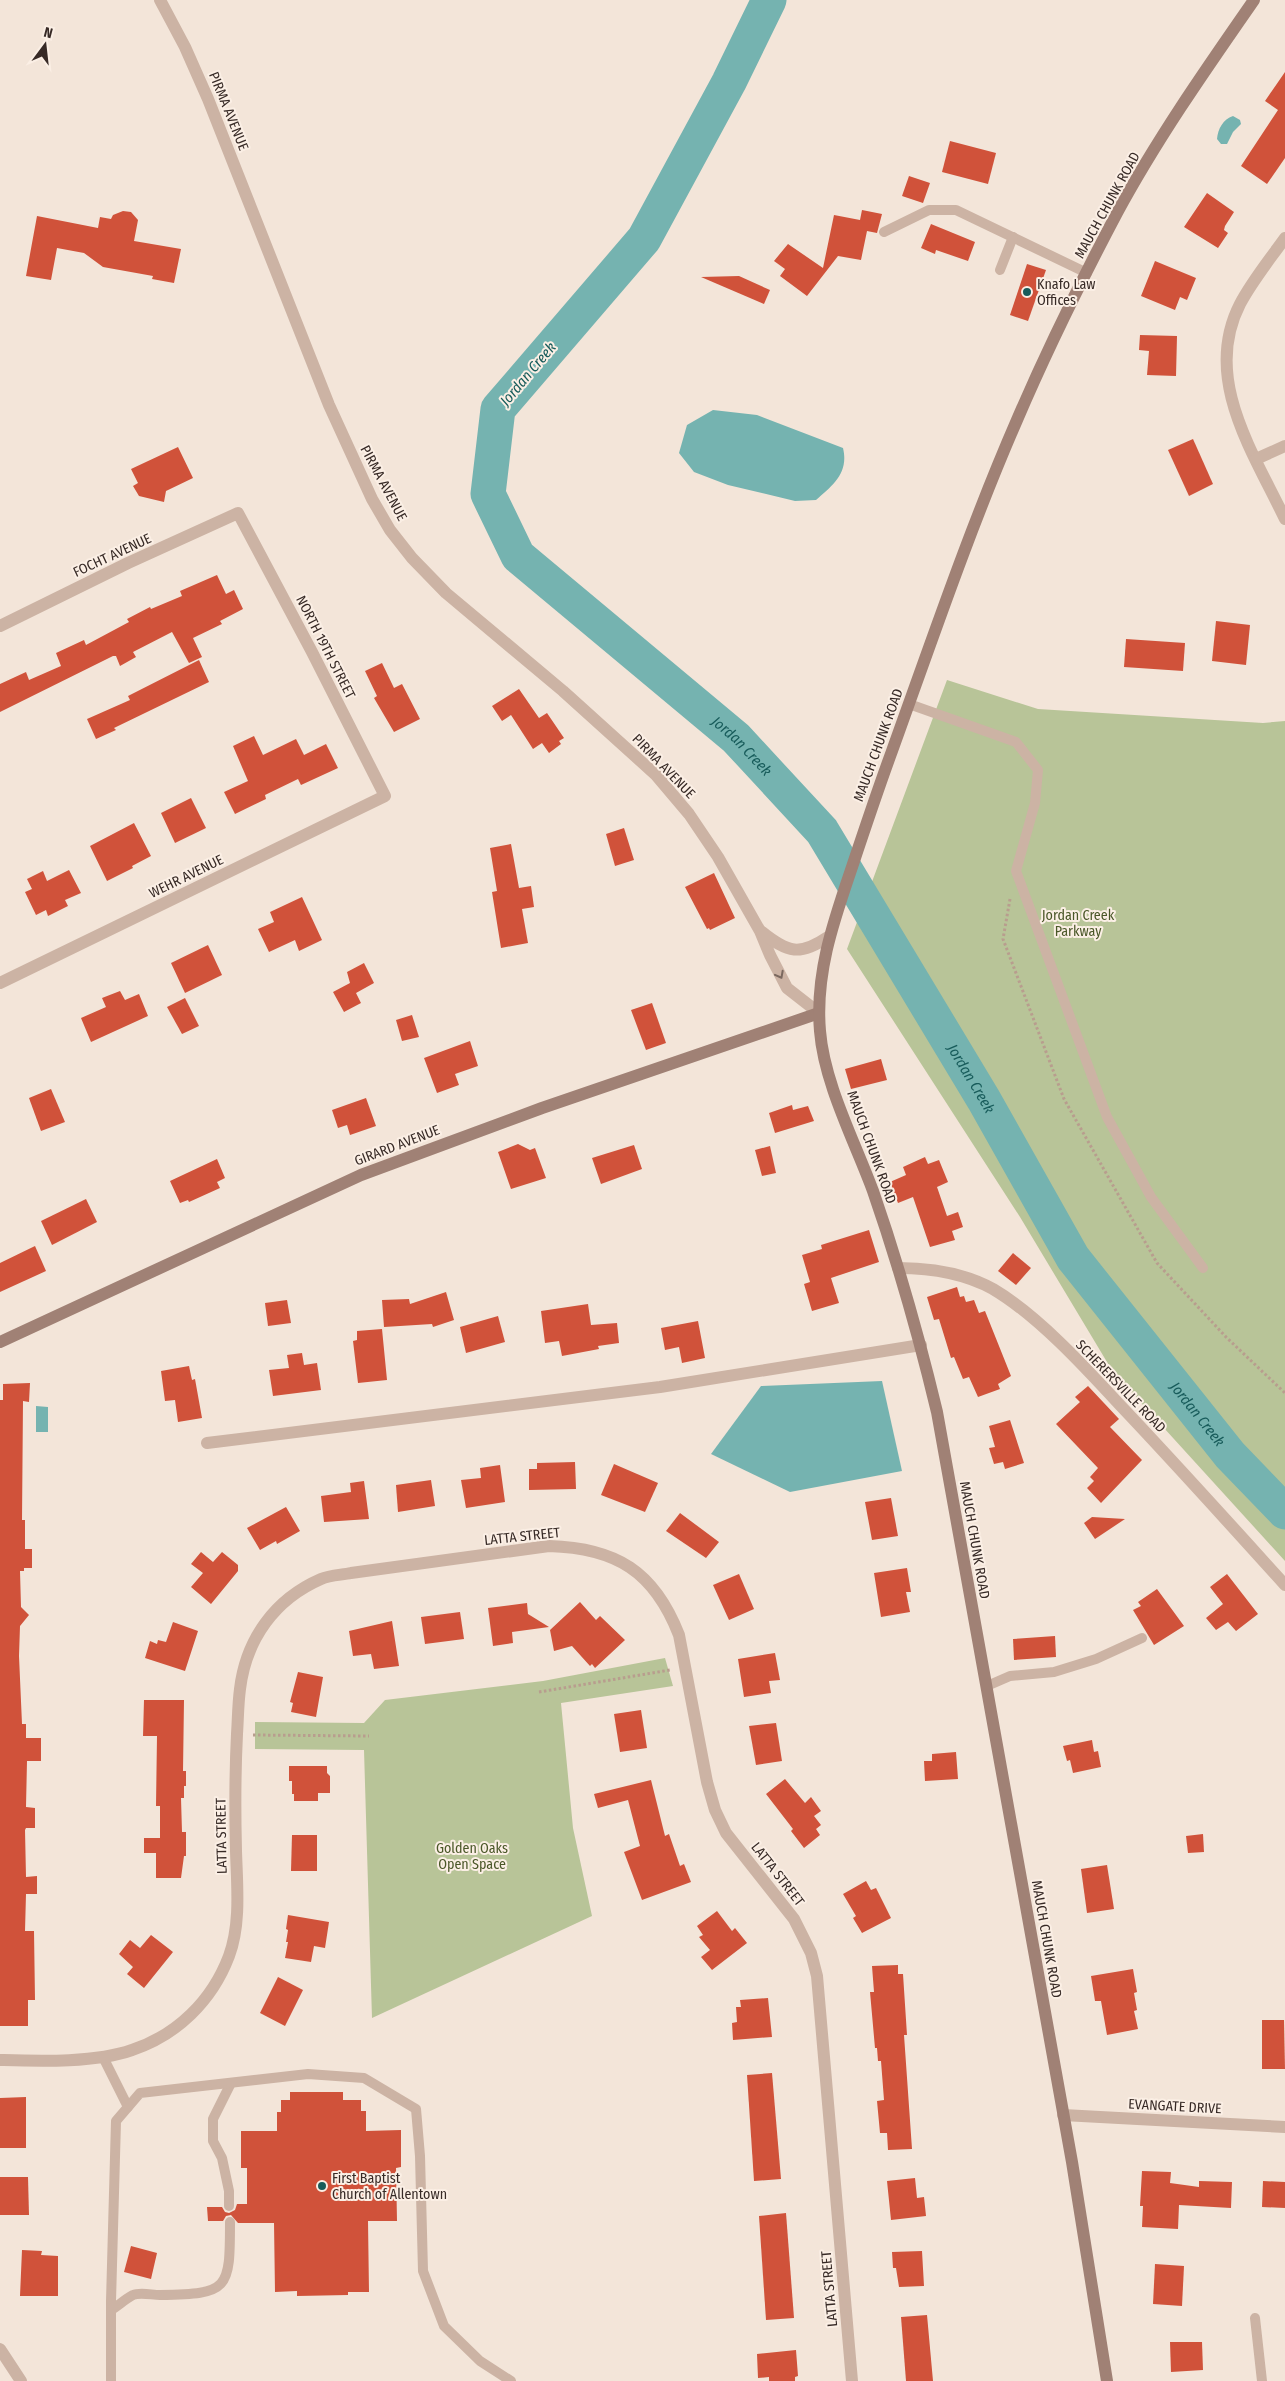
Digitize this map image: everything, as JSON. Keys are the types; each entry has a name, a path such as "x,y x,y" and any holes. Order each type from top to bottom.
{"main road":[{"name":"MAUCH CHUNK ROAD","path":"1107,2381 1063,2115 938,1422 921,1345 898,1268 872,1189 828,1072 822,1044 820,1013 822,973 828,937 870,812 941,614 1015,424 1086,274 1119,210 1193,90 1254,0"},
{"name":"GIRARD AVENUE","path":"0,1342 369,1171 560,1101 820,1013"}],"street":[{"name":"PIRMA AVENUE","path":"160,0 186,48 208,99 329,405 368,491 390,530 412,558 446,593 562,691 656,775 689,814 718,857 760,931 787,988 820,1013"},
{"path":"1285,238 1240,305 1231,328 1226,355 1226,379 1232,403 1285,519"},
{"path":"1256,459 1285,446"},
{"name":"FOCHT AVENUE","path":"0,626 128,562 238,513"},
{"name":"NORTH 19TH STREET","path":"238,513 312,652 385,796"},
{"name":"WEHR AVENUE","path":"0,984 385,796"},
{"name":"PIRMA AVENUE","path":"760,931 777,944 801,951 813,947 828,937"},
{"name":"SCHERERSVILLE ROAD","path":"898,1268 940,1271 969,1278 992,1288 1013,1302 1080,1363 1192,1482 1285,1585"},
{"path":"207,1443 660,1387 921,1345"},
{"name":"LATTA STREET","path":"0,2060 103,2057 130,2051 156,2040 180,2025 202,2004 216,1983 229,1956 238,1899 235,1831 240,1688 245,1664 256,1636 264,1622 281,1604 301,1589 323,1578 351,1573 549,1546 579,1547 603,1553 622,1562 643,1577 658,1593 671,1615 679,1635 707,1782 715,1810 726,1832 794,1919 811,1952 817,1976 852,2381"},
{"name":"EVANGATE DRIVE","path":"1063,2115 1285,2127"},
{"path":"0,2350 21,2381"}],"lane":[{"path":"884,232 930,210 956,210 1013,236 1086,274"},
{"path":"1000,270 1013,236"},
{"path":"908,704 1016,742 1038,770 1035,803 1016,872 1107,1117 1151,1197 1202,1268"},
{"path":"987,1686 1010,1676 1054,1672 1096,1659 1142,1638"},
{"path":"103,2057 128,2107"},
{"path":"112,2381 111,2310 116,2121 140,2093 308,2074 364,2078 416,2109 420,2156 423,2272 444,2326 480,2361 512,2381"},
{"path":"230,2206 222,2158 213,2142 213,2119 231,2083"},
{"path":"111,2310 134,2295 200,2294 212,2290 224,2281 230,2265 230,2222"},
{"path":"1255,2318 1262,2381"},
{"path":"495,2370 496,2381"}],"path":[{"path":"539,1692 686,1668"},
{"path":"237,1734 369,1736"}],"green space":[{"name":"Jordan Creek Parkway","path":"947,680 1038,709 1263,723 1285,721 1285,1561 1113,1372 1020,1217 847,949"},
{"name":"Golden Oaks Open Space","path":"665,1658 673,1686 561,1703 573,1828 592,1916 372,2018 364,1750 255,1749 255,1722 364,1723 385,1700 543,1681"}],"water":[{"path":"1233,116 1240,120 1241,124 1233,132 1227,144 1221,144 1217,139 1220,128 1226,119"},
{"path":"713,410 757,415 843,448 844,465 842,471 834,484 816,500 795,501 728,485 694,472 679,453 687,425"},
{"path":"882,1381 902,1471 790,1492 711,1454 761,1386"},
{"path":"36,1406 48,1407 48,1432 36,1432"}],"building":[{"path":"1285,72 1285,158 1267,184 1241,166 1278,110 1265,101"},
{"path":"950,141 996,153 988,184 942,172"},
{"path":"909,176 930,183 923,203 902,196"},
{"path":"1207,193 1234,212 1225,226 1224,230 1228,233 1218,248 1184,227"},
{"path":"862,210 882,214 877,233 867,231 861,260 838,256 807,296 780,276 785,269 774,261 788,244 823,268 834,215 860,220"},
{"path":"123,211 131,212 138,220 134,241 181,249 174,283 152,279 153,276 103,267 84,253 57,248 51,280 26,276 37,216 98,228 100,217 111,219 113,215"},
{"path":"931,224 975,242 968,261 936,250 935,254 921,248"},
{"path":"1155,261 1196,278 1187,300 1180,297 1175,310 1141,296"},
{"name":"Knafo Law Offices","path":"1027,264 1046,270 1028,321 1010,315"},
{"path":"739,276 770,290 764,304 701,277"},
{"path":"1140,335 1177,336 1176,376 1147,375 1149,351 1139,350"},
{"path":"1193,439 1213,484 1189,496 1168,450"},
{"path":"178,447 193,478 166,491 164,502 139,496 133,486 138,483 131,469"},
{"path":"217,575 226,594 234,590 243,609 220,621 222,624 193,638 202,657 189,663 172,632 133,652 136,657 120,666 116,656 113,656 0,712 0,684 26,672 29,680 61,666 56,653 84,640 86,645 129,622 127,619 150,607 151,609 182,596 180,591"},
{"path":"1216,621 1250,625 1246,665 1212,661"},
{"path":"1126,639 1185,643 1183,671 1124,667"},
{"path":"199,660 209,682 114,728 116,730 96,739 87,719 130,700 128,696"},
{"path":"382,663 394,688 402,684 420,719 394,732 374,698 377,696 365,671"},
{"path":"519,689 539,718 547,713 564,738 559,741 561,744 549,753 542,743 533,749 511,715 502,721 492,706"},
{"path":"254,736 263,755 296,739 304,755 326,744 338,768 301,785 298,779 265,795 266,799 235,814 224,792 248,781 233,746"},
{"path":"191,798 206,828 175,843 161,813"},
{"path":"134,823 151,856 132,866 133,868 107,881 90,846"},
{"path":"624,828 634,860 615,866 606,834"},
{"path":"511,844 519,888 531,886 534,907 522,909 528,943 501,948 492,892 497,891 490,848"},
{"path":"69,870 81,893 65,900 68,906 48,916 46,910 36,915 25,892 32,889 27,879 43,871 47,881"},
{"path":"714,873 735,918 710,930 709,928 707,929 685,887"},
{"path":"302,897 322,940 299,951 295,940 269,952 258,929 274,922 270,912"},
{"path":"208,945 222,975 185,993 171,963"},
{"path":"364,963 374,983 356,993 361,1003 344,1012 333,992 350,983 347,972"},
{"path":"120,991 125,1000 139,994 148,1016 91,1042 81,1018 106,1007 102,998"},
{"path":"185,998 199,1026 182,1034 167,1007"},
{"path":"652,1003 666,1043 646,1050 631,1010"},
{"path":"412,1015 419,1037 402,1041 396,1020"},
{"path":"470,1041 478,1066 455,1074 459,1085 437,1093 424,1058"},
{"path":"881,1059 887,1080 851,1089 845,1069"},
{"path":"51,1089 65,1122 41,1131 29,1098"},
{"path":"366,1098 376,1126 350,1135 347,1125 338,1128 332,1110"},
{"path":"792,1105 793,1110 808,1106 814,1121 775,1133 769,1113"},
{"path":"518,1144 530,1150 535,1148 546,1178 511,1189 498,1152"},
{"path":"634,1145 642,1169 601,1184 592,1158"},
{"path":"770,1146 776,1173 762,1176 755,1150"},
{"path":"925,1157 928,1164 939,1160 948,1182 937,1187 947,1216 958,1212 963,1227 952,1231 955,1240 930,1247 913,1197 898,1203 890,1182 906,1175 903,1167"},
{"path":"217,1159 225,1178 217,1182 220,1188 189,1202 188,1200 180,1203 170,1181"},
{"path":"86,1199 97,1222 52,1245 41,1221"},
{"path":"869,1230 879,1262 831,1278 839,1303 812,1311 804,1284 810,1282 802,1255 822,1249 821,1245"},
{"path":"35,1246 46,1271 0,1292 0,1263"},
{"path":"1013,1253 1031,1268 1016,1285 998,1271"},
{"path":"957,1287 960,1297 964,1296 966,1302 974,1300 979,1313 985,1311 1011,1376 998,1384 1000,1389 978,1397 969,1377 963,1379 954,1357 951,1358 939,1319 934,1320 927,1297"},
{"path":"446,1292 454,1320 433,1327 432,1324 384,1327 382,1300 409,1299 410,1304"},
{"path":"287,1300 291,1323 268,1326 265,1303"},
{"path":"588,1304 591,1325 617,1323 619,1343 598,1346 599,1349 562,1356 559,1341 545,1343 541,1311"},
{"path":"498,1316 505,1342 466,1353 460,1327"},
{"path":"698,1321 705,1358 682,1363 679,1347 665,1350 661,1328"},
{"path":"382,1329 387,1380 358,1383 353,1341 357,1340 357,1331"},
{"path":"302,1353 304,1365 317,1363 321,1390 273,1396 269,1370 289,1368 287,1355"},
{"path":"189,1366 192,1380 195,1379 202,1418 178,1422 175,1400 165,1401 161,1371"},
{"path":"30,1383 29,1402 23,1401 22,1520 25,1520 25,1549 32,1549 32,1568 24,1568 24,1571 20,1571 21,1607 29,1615 20,1626 19,1656 22,1724 26,1724 26,1738 41,1738 41,1761 27,1761 26,1807 35,1808 35,1828 26,1828 25,1830 26,1877 37,1876 37,1894 26,1894 25,1931 34,1931 35,2000 28,2000 28,2026 0,2026 0,1400 3,1400 3,1384"},
{"path":"1088,1386 1119,1419 1110,1427 1142,1460 1101,1503 1087,1488 1094,1481 1090,1477 1098,1468 1056,1424 1080,1402 1075,1397"},
{"path":"1010,1420 1024,1463 1005,1469 1003,1462 994,1464 989,1448 995,1447 989,1426"},
{"path":"575,1462 576,1489 529,1490 529,1469 537,1469 537,1463"},
{"path":"614,1464 658,1483 645,1512 601,1495"},
{"path":"500,1465 505,1502 466,1508 461,1480 481,1478 480,1468"},
{"path":"431,1480 435,1506 398,1512 396,1485"},
{"path":"364,1481 369,1519 324,1522 321,1496 351,1492 350,1483"},
{"path":"891,1498 898,1536 872,1540 865,1502"},
{"path":"286,1507 300,1531 277,1544 276,1541 260,1550 247,1528"},
{"path":"680,1513 719,1542 706,1558 666,1531"},
{"path":"1092,1517 1125,1519 1095,1539 1084,1523"},
{"path":"201,1552 213,1562 222,1552 238,1565 238,1571 211,1604 191,1587 203,1573 191,1564"},
{"path":"907,1568 911,1592 906,1592 910,1612 881,1617 874,1573"},
{"path":"739,1574 754,1609 729,1620 713,1585"},
{"path":"1227,1574 1258,1614 1236,1631 1228,1622 1216,1630 1206,1618 1223,1604 1210,1587"},
{"path":"1157,1589 1184,1626 1154,1645 1133,1610 1141,1606 1138,1602"},
{"path":"580,1602 596,1620 600,1616 625,1640 595,1668 592,1664 590,1666 572,1646 554,1651 550,1630"},
{"path":"527,1603 528,1614 549,1627 512,1632 513,1643 493,1646 488,1608"},
{"path":"460,1612 464,1639 425,1644 421,1617"},
{"path":"392,1621 399,1666 374,1669 371,1654 353,1656 349,1631"},
{"path":"173,1622 198,1631 185,1671 145,1658 150,1641 157,1644 158,1640 166,1642"},
{"path":"1055,1636 1056,1657 1014,1660 1013,1639"},
{"path":"775,1653 780,1680 769,1681 771,1693 744,1697 738,1659"},
{"path":"298,1672 323,1677 316,1717 291,1712 293,1703 290,1702"},
{"path":"144,1700 184,1700 183,1771 186,1771 186,1786 184,1786 184,1798 181,1798 182,1832 186,1832 186,1856 184,1856 181,1878 156,1878 156,1853 144,1853 144,1838 160,1838 160,1806 156,1806 157,1736 143,1736"},
{"path":"641,1710 647,1748 620,1752 614,1714"},
{"path":"776,1723 782,1761 756,1765 749,1726"},
{"path":"1092,1740 1094,1752 1098,1751 1101,1767 1073,1773 1070,1760 1067,1761 1063,1746"},
{"path":"956,1752 958,1779 925,1781 924,1761 932,1761 932,1754"},
{"path":"289,1766 327,1766 327,1773 330,1776 330,1793 318,1793 318,1801 294,1801 292,1781 289,1781"},
{"path":"785,1779 805,1803 811,1797 821,1811 814,1816 821,1825 816,1829 820,1835 804,1848 791,1831 793,1829 766,1794"},
{"path":"651,1780 665,1836 669,1834 680,1866 684,1864 691,1882 642,1900 624,1852 640,1846 628,1800 598,1808 594,1794"},
{"path":"1203,1834 1204,1852 1188,1853 1186,1836"},
{"path":"292,1835 317,1835 317,1871 291,1871"},
{"path":"1107,1865 1114,1909 1087,1913 1081,1869"},
{"path":"866,1881 871,1890 876,1888 891,1918 862,1933 853,1918 856,1916 843,1894"},
{"path":"717,1911 732,1931 735,1928 747,1943 712,1970 701,1957 710,1950 699,1937 703,1935 697,1926"},
{"path":"288,1915 329,1922 325,1948 314,1946 311,1962 285,1958 288,1942 286,1942 288,1930 286,1929"},
{"path":"151,1935 173,1952 144,1988 127,1974 133,1967 119,1954 130,1940 140,1948"},
{"path":"898,1965 898,1974 903,1974 907,2035 904,2035 912,2149 888,2150 887,2133 880,2133 877,2101 884,2100 881,2061 878,2061 877,2048 875,2048 870,1992 874,1992 872,1966"},
{"path":"1133,1969 1137,1992 1134,1993 1137,2010 1134,2011 1138,2029 1107,2035 1101,2001 1095,2001 1091,1976"},
{"path":"278,1977 303,1990 285,2026 260,2013"},
{"path":"768,1998 772,2037 733,2040 732,2023 737,2022 736,2007 741,2007 740,2000"},
{"path":"1262,2020 1284,2020 1285,2069 1262,2069"},
{"path":"772,2073 781,2179 754,2181 747,2075"},
{"name":"First Baptist Church of Allentown","path":"290,2092 343,2092 343,2100 361,2100 361,2111 366,2111 366,2131 401,2130 401,2167 396,2168 397,2221 368,2221 369,2292 348,2292 348,2295 297,2296 297,2291 275,2292 274,2223 238,2223 231,2215 226,2216 223,2221 208,2221 207,2207 222,2207 225,2212 229,2213 235,2210 237,2204 247,2204 247,2168 241,2168 241,2131 277,2131 277,2112 281,2112 281,2100 290,2100"},
{"path":"26,2097 26,2148 0,2148 0,2098"},
{"path":"1142,2171 1171,2172 1170,2183 1199,2187 1199,2181 1232,2182 1231,2208 1179,2205 1178,2229 1142,2227 1143,2206 1140,2206"},
{"path":"0,2177 28,2177 29,2215 0,2215"},
{"path":"915,2178 917,2198 924,2197 926,2216 891,2220 887,2181"},
{"path":"1263,2181 1285,2182 1285,2208 1262,2207"},
{"path":"786,2213 794,2318 766,2320 759,2216"},
{"path":"131,2246 157,2253 151,2279 124,2272"},
{"path":"22,2250 42,2251 41,2255 58,2256 58,2296 20,2296"},
{"path":"922,2251 924,2286 899,2287 896,2268 893,2268 892,2252"},
{"path":"1155,2264 1184,2266 1182,2306 1153,2304"},
{"path":"927,2315 933,2381 906,2381 901,2317"},
{"path":"1170,2342 1202,2342 1203,2370 1171,2372"},
{"path":"796,2350 798,2376 795,2377 795,2381 769,2381 769,2377 758,2378 757,2354"}],"waterway":[{"name":"Jordan Creek","path":"769,0 729,82 644,239 498,409 488,494 518,556 736,738 822,831 984,1100 1073,1258 1230,1455 1285,1512"}],"place":[{"name":"Knafo Law Offices","path":"1027,292"},
{"name":"First Baptist Church of Allentown","path":"322,2186"}]}
